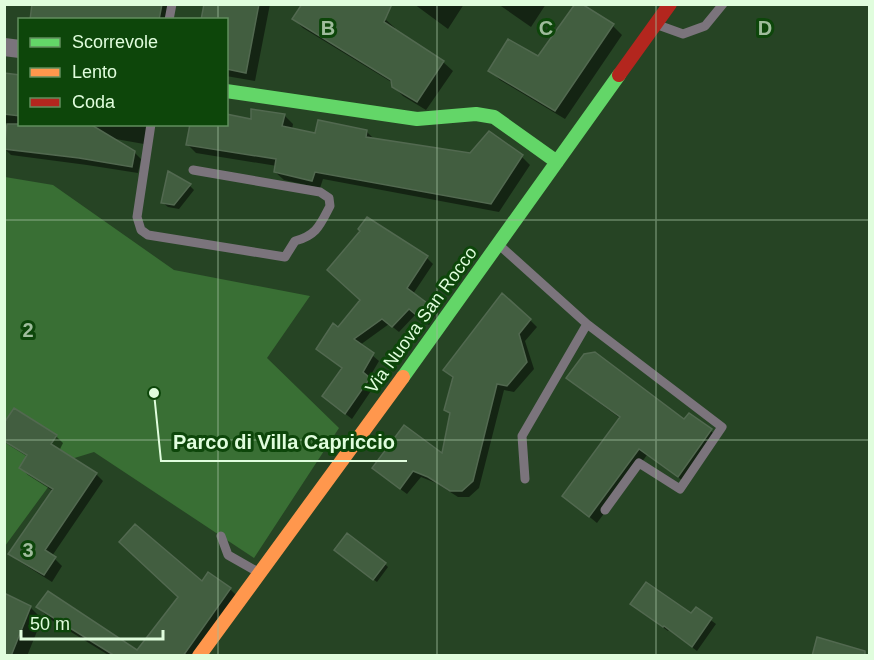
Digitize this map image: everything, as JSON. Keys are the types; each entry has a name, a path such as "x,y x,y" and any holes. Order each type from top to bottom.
{"main road":[{"name":"Via Nuova San Rocco","path":"199,656 345,457 670,4"},
{"path":"228,91 417,119 476,114 494,117 557,162"}],"lane":[{"path":"657,24 683,34 705,26 723,4"},
{"path":"151,126 137,217 141,230 148,235 285,257 295,241 307,238 317,231 330,206 329,198 320,192 193,170"},
{"path":"498,244 587,324 722,427 680,489 639,463 605,510"},
{"path":"525,479 522,436 587,324"},
{"path":"221,536 228,555 261,573"}],"green space":[{"path":"5,177 53,185 174,270 310,296 267,358 339,428 254,558 94,452 68,460 5,546"}],"building":[{"path":"32,4 162,4 159,18 30,18"},
{"path":"204,4 259,4 246,73 228,69 228,18 201,18"},
{"path":"302,4 392,4 384,22 444,61 417,102 392,87 391,80 292,19"},
{"path":"575,4 582,4 614,24 555,111 488,71 508,39 538,56"},
{"path":"4,73 18,75 18,116 4,114"},
{"path":"251,109 285,114 282,126 315,133 318,120 367,130 366,137 470,153 489,131 523,155 491,204 315,172 312,181 274,172 276,159 186,145 190,126 228,126 228,114 251,119"},
{"path":"7,124 18,124 18,126 93,126 135,151 132,167 4,149"},
{"path":"168,171 191,184 174,205 161,203"},
{"path":"367,217 428,256 407,288 431,306 422,320 409,309 392,327 382,319 354,339 374,353 363,372 370,378 345,414 322,396 342,368 316,349 333,323 338,327 360,300 327,270 360,231 358,229"},
{"path":"502,293 531,319 519,334 527,362 507,386 497,384 473,481 462,491 450,491 428,477 413,471 400,489 372,468 404,425 442,453 450,413 444,410 453,377 443,370"},
{"path":"595,352 684,419 689,413 712,429 678,477 639,449 589,517 562,496 620,417 566,378 584,354"},
{"path":"14,408 57,435 51,444 97,473 45,550 56,557 44,575 8,554 53,489 19,468 27,455 4,441 4,423"},
{"path":"135,524 202,581 208,572 231,588 183,656 115,656 36,607 48,591 137,650 178,597 119,542"},
{"path":"347,533 386,563 373,580 334,550"},
{"path":"646,582 691,613 696,607 712,618 692,647 630,604"},
{"path":"4,593 31,606 11,656 4,656"},
{"path":"817,637 865,651 865,656 812,656"}],"traffic: fast":[{"path":"403,377 619,75"},
{"path":"228,91 417,119 476,114 494,117 557,162"}],"traffic: slow":[{"path":"199,656 403,377"}],"traffic: jam":[{"path":"619,75 670,4"}],"place":[{"name":"Parco di Villa Capriccio","path":"154,393"}]}
